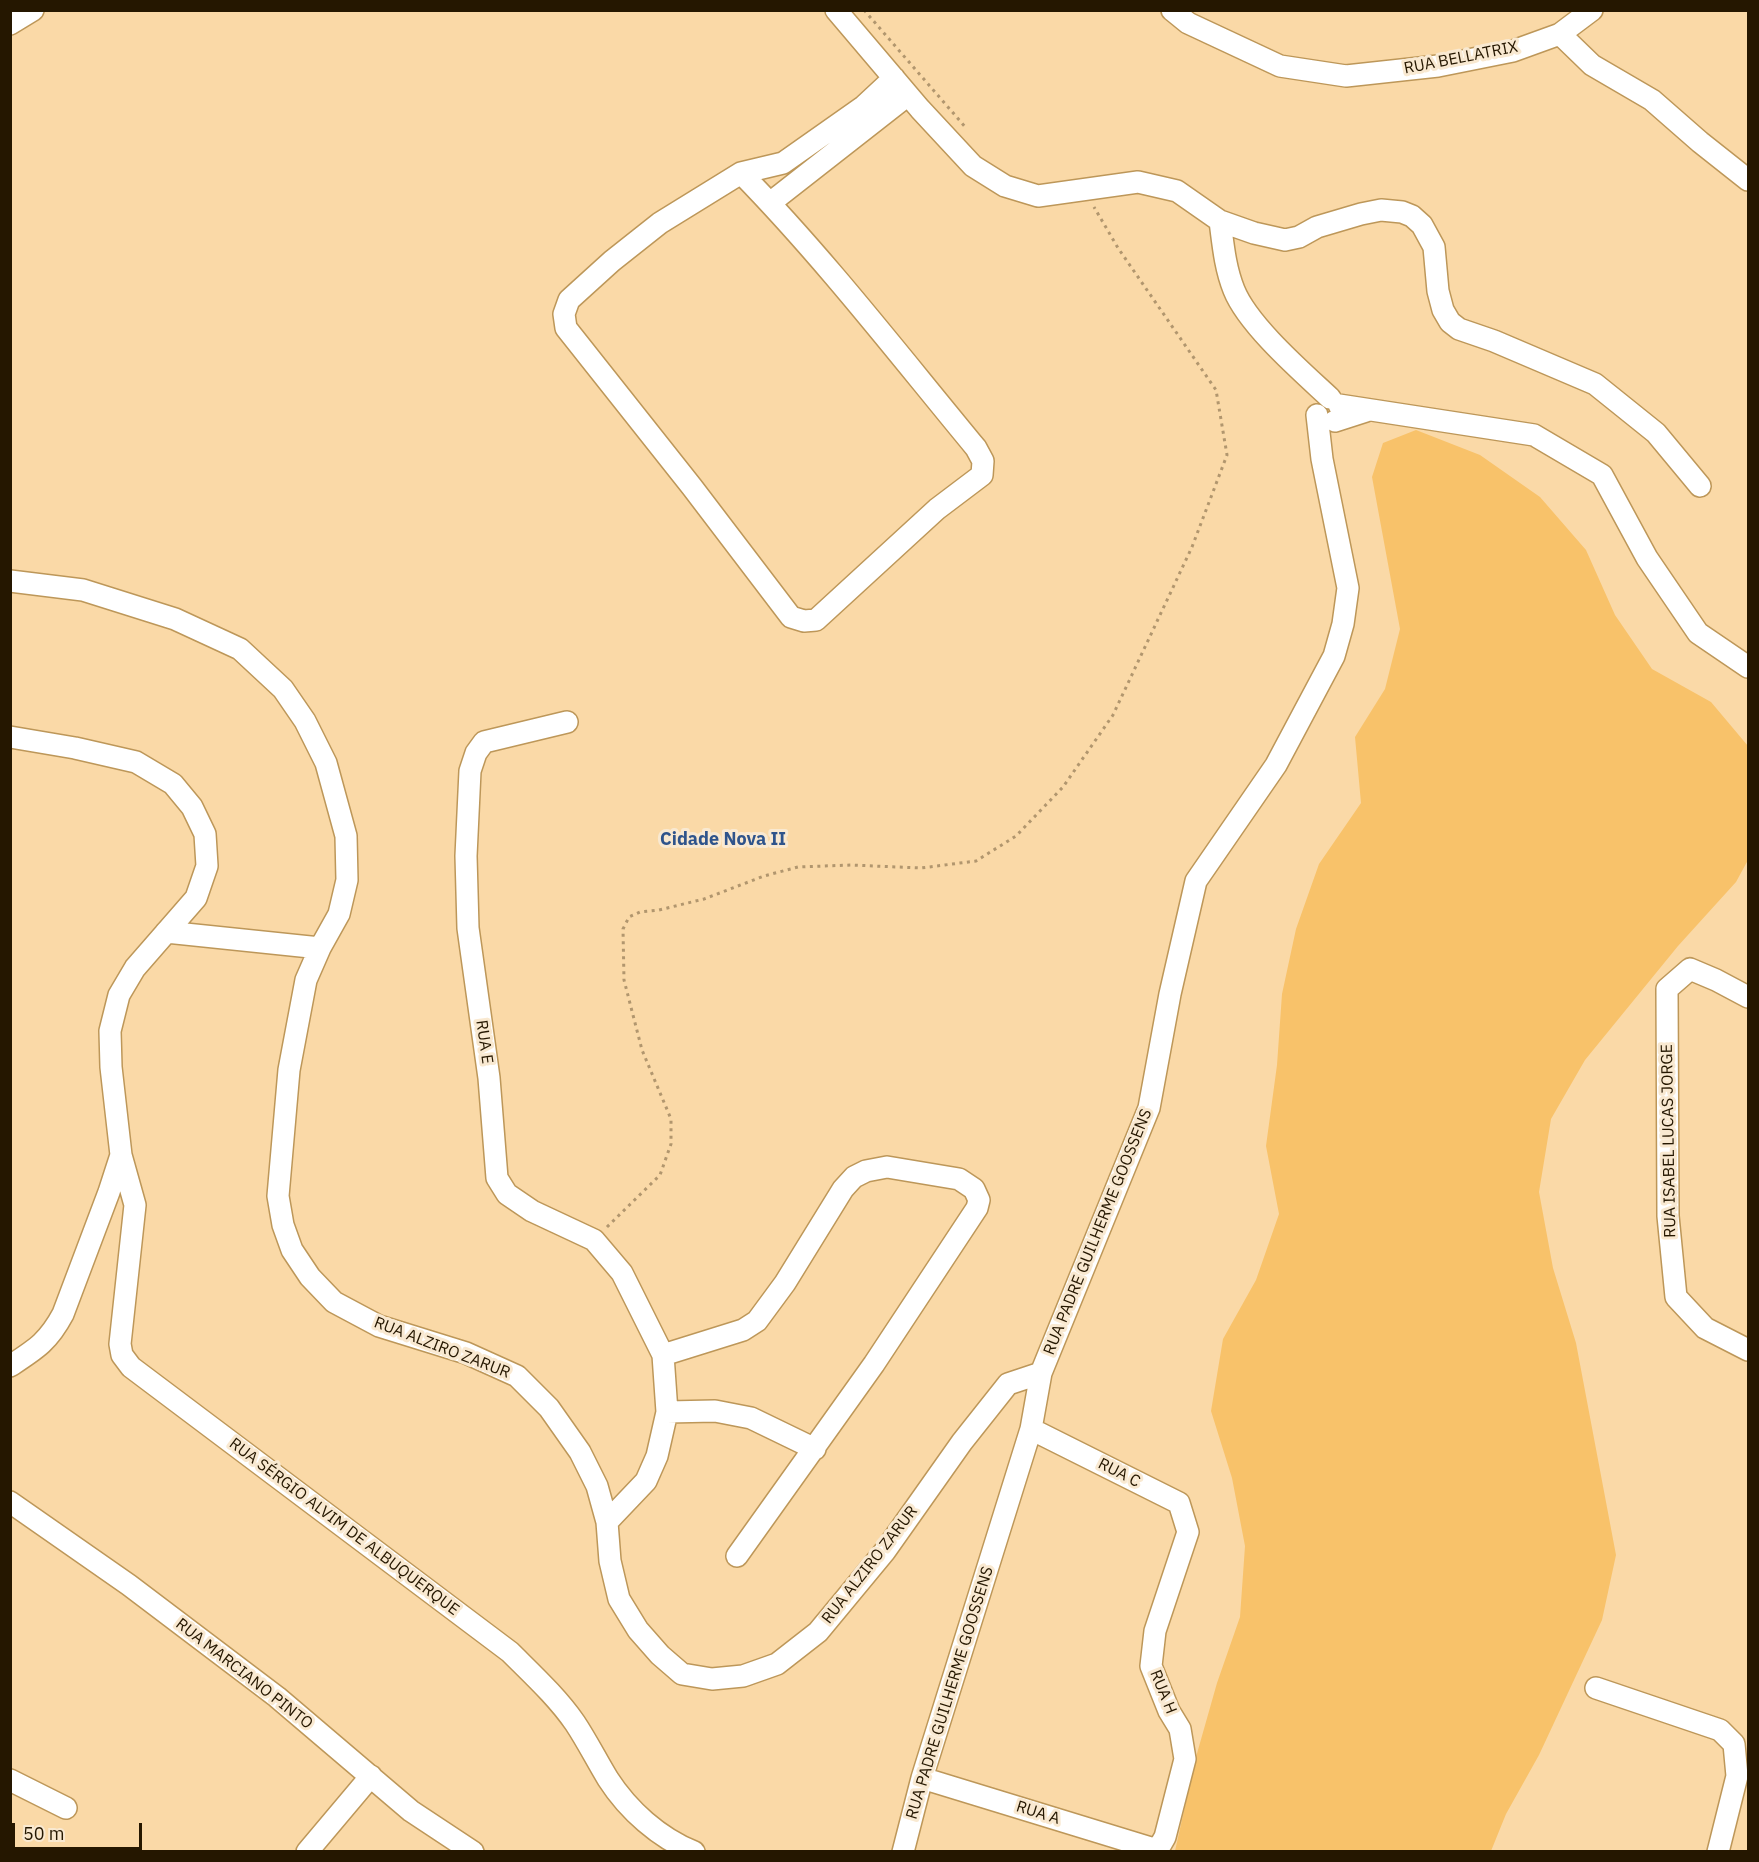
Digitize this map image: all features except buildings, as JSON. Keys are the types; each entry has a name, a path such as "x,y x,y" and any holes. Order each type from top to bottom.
{"street":[{"path":"10,11 16,10"},
{"path":"10,24 33,10"},
{"path":"836,10 908,95 973,166 1005,186 1038,196 1138,182 1177,191 1220,221 1254,233 1285,240 1299,237 1317,227 1381,210 1402,212 1412,216 1422,225 1434,247 1438,291 1443,310 1450,322 1459,329 1494,341 1595,384 1656,433 1700,486"},
{"name":"RUA BELLATRIX","path":"1172,10 1188,23 1206,19 1280,66 1346,76 1438,66 1513,51 1560,34 1592,10"},
{"path":"1560,34 1592,65 1652,100 1700,142 1749,180"},
{"path":"741,173 771,203 976,448 983,461 982,475 914,530 816,620 804,621 791,617 672,461 566,328 564,314 569,300 612,261 660,223 741,173 783,163 864,106 894,78"},
{"path":"771,203 908,95"},
{"path":"1220,221 1225,261 1234,291 1252,319 1290,360 1328,412 1370,410 1534,435 1602,475 1647,558 1698,633 1749,667"},
{"name":"RUA PADRE GUILHERME GOOSSENS","path":"903,1851 921,1778 1031,1429 1041,1373 1149,1108 1170,994 1196,881 1276,765 1334,656 1343,624 1348,588 1322,459 1328,412"},
{"name":"RUA ALZIRO ZARUR","path":"10,581 83,590 175,619 240,649 283,689 305,721 326,763 346,836 347,880 339,914 306,980 289,1070 278,1196 283,1225 292,1250 310,1277 334,1302 379,1326 466,1353 517,1377 549,1408 580,1452 597,1486 607,1522 610,1561 619,1599 638,1630 660,1655 682,1674 711,1679 743,1676 777,1664 818,1632 885,1551 962,1442 1008,1384 1041,1373"},
{"name":"RUA E","path":"567,722 484,742 476,753 470,771 466,846 468,928 489,1078 497,1178 507,1194 532,1211 594,1240 622,1273 663,1356"},
{"name":"RUA SÉRGIO ALVIM DE ALBUQUERQUE","path":"10,736 136,762 172,784 192,807 205,834 207,866 196,898 135,968 119,995 110,1031 111,1067 121,1155 135,1205 120,1344 122,1355 131,1367 510,1652 550,1691 569,1716 609,1781 640,1818 681,1846 694,1851"},
{"path":"166,932 320,948"},
{"name":"RUA ISABEL LUCAS JORGE","path":"1749,997 1690,969 1667,989 1668,1216 1676,1297 1705,1328 1749,1350"},
{"path":"10,1366 44,1343 58,1323 106,1202 121,1155"},
{"path":"607,1522 646,1481 657,1456 667,1412 663,1356 743,1330 757,1321 785,1283 843,1190 854,1177 866,1171 887,1167 959,1179 974,1189 978,1200 977,1208 874,1364 737,1556"},
{"path":"667,1412 715,1411 751,1418 815,1449"},
{"name":"RUA C","path":"1031,1429 1179,1503 1188,1532"},
{"name":"RUA MARCIANO PINTO","path":"10,1502 129,1586 277,1697 411,1811 472,1851"},
{"name":"RUA H","path":"1155,1850 1165,1837 1185,1759 1180,1730 1169,1711 1151,1666 1155,1631 1188,1532"},
{"path":"1596,1688 1720,1730 1734,1744 1737,1776 1718,1851"},
{"path":"310,1850 371,1776"},
{"name":"RUA A","path":"921,1778 1155,1850"},
{"path":"10,1780 66,1808"}],"path":[{"path":"864,10 967,129"},
{"path":"594,1240 660,1175 671,1144 671,1119 642,1050 624,980 623,929 629,917 640,912 659,910 704,899 764,876 798,867 851,865 921,868 976,861 1016,836 1063,786 1113,715 1187,557 1227,455 1216,390 1118,248 1084,190"}],"shaded area":[{"path":"1416,430 1480,455 1540,497 1586,550 1615,615 1652,669 1711,702 1748,746 1748,860 1736,882 1678,946 1585,1060 1551,1119 1539,1192 1553,1268 1576,1343 1616,1555 1602,1620 1539,1755 1506,1814 1491,1851 1175,1851 1196,1757 1217,1683 1240,1617 1245,1546 1232,1478 1211,1411 1223,1339 1256,1280 1279,1214 1266,1146 1277,1065 1282,994 1296,929 1319,864 1361,803 1355,737 1385,689 1400,629 1372,477 1383,443"}],"district":[{"name":"Cidade Nova II","path":"723,840"}]}
